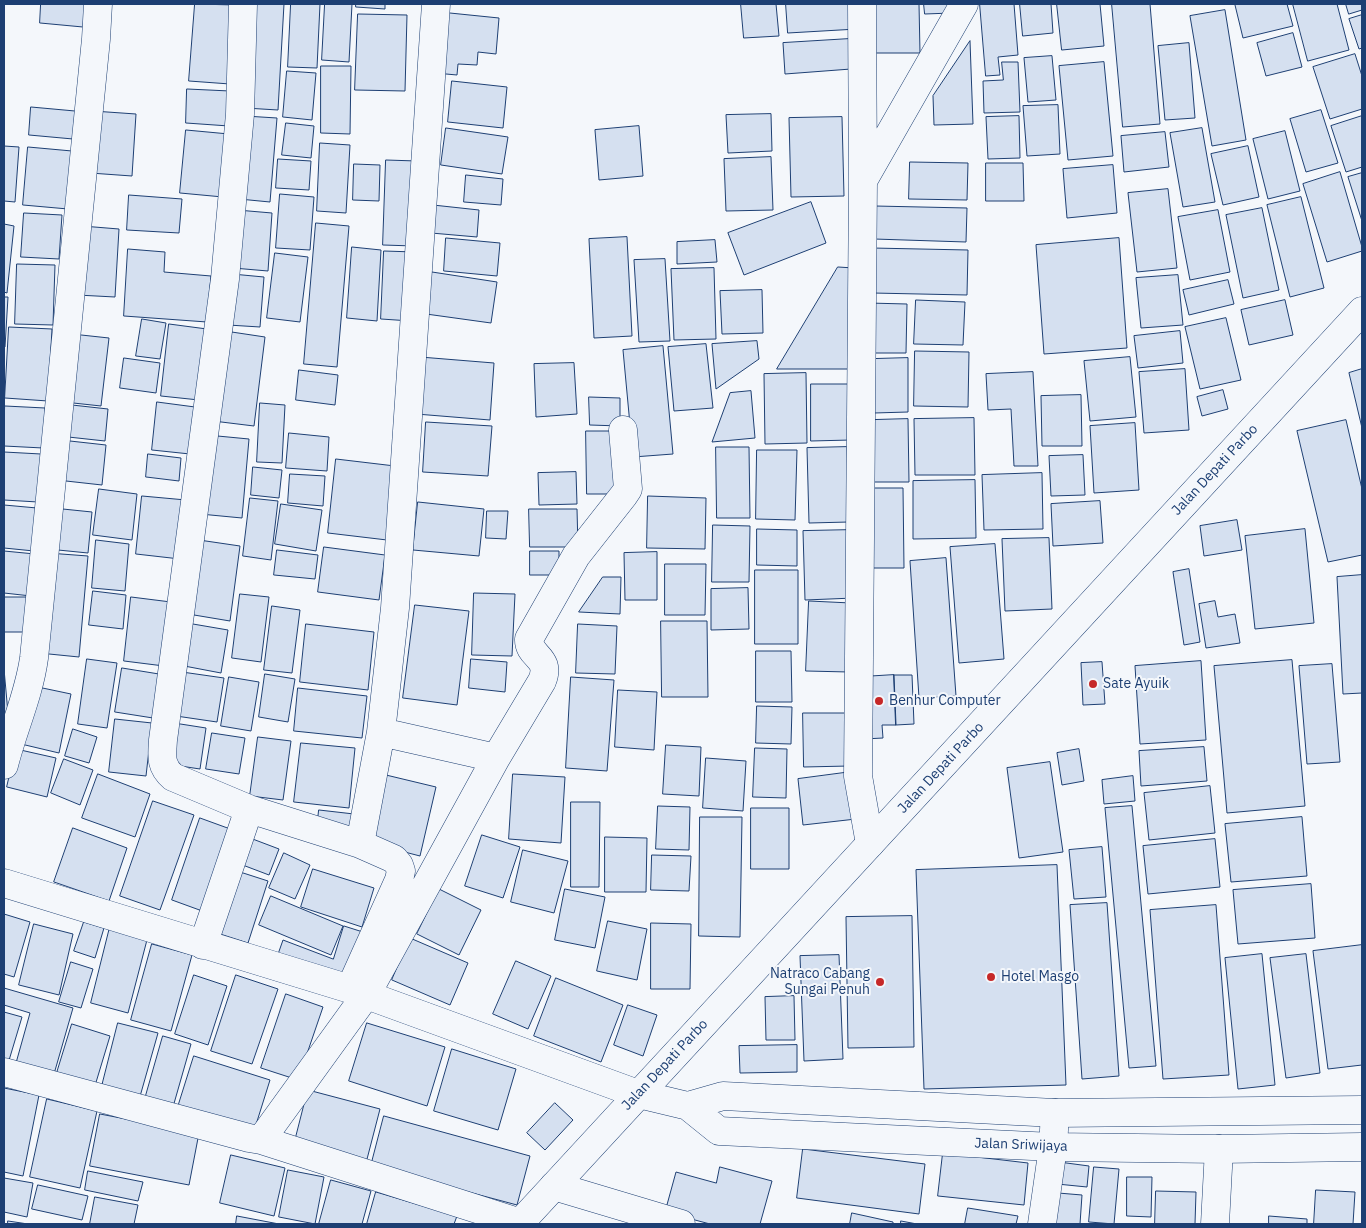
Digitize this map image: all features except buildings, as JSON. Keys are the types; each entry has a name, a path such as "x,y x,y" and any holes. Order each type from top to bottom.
{"street":[{"path":"4,766 32,677 98,4"},
{"path":"243,4 240,114 225,279 162,753 163,763 166,771 174,777 249,809 360,844 394,859 402,872 358,992"},
{"path":"360,844 381,732 396,598 436,4"},
{"path":"862,4 863,181 858,776 870,844"},
{"path":"863,181 964,4"},
{"name":"Jalan Depati Parbo","path":"520,1224 1362,312"},
{"path":"249,1138 358,992 486,756 542,681 544,676 529,639 576,556 628,489 623,430"},
{"path":"381,732 486,756"},
{"path":"203,945 249,809"},
{"name":"Jalan Sriwijaya","path":"4,883 358,992 638,1094 688,1106 720,1131 1053,1147 1219,1149 1362,1147"},
{"path":"4,1072 249,1138 520,1224"},
{"name":"Jalan Sriwijaya","path":"688,1106 723,1096 1055,1113 1362,1110"},
{"path":"1042,1224 1053,1147 1055,1113"},
{"path":"1215,1224 1219,1149"},
{"path":"554,1186 681,1224"}],"place":[{"name":"Sate Ayuik","path":"1093,684"},
{"name":"Benhur Computer","path":"879,701"},
{"name":"Hotel Masgo","path":"991,977"},
{"name":"Natraco Cabang Sungai Penuh","path":"880,982"}]}
